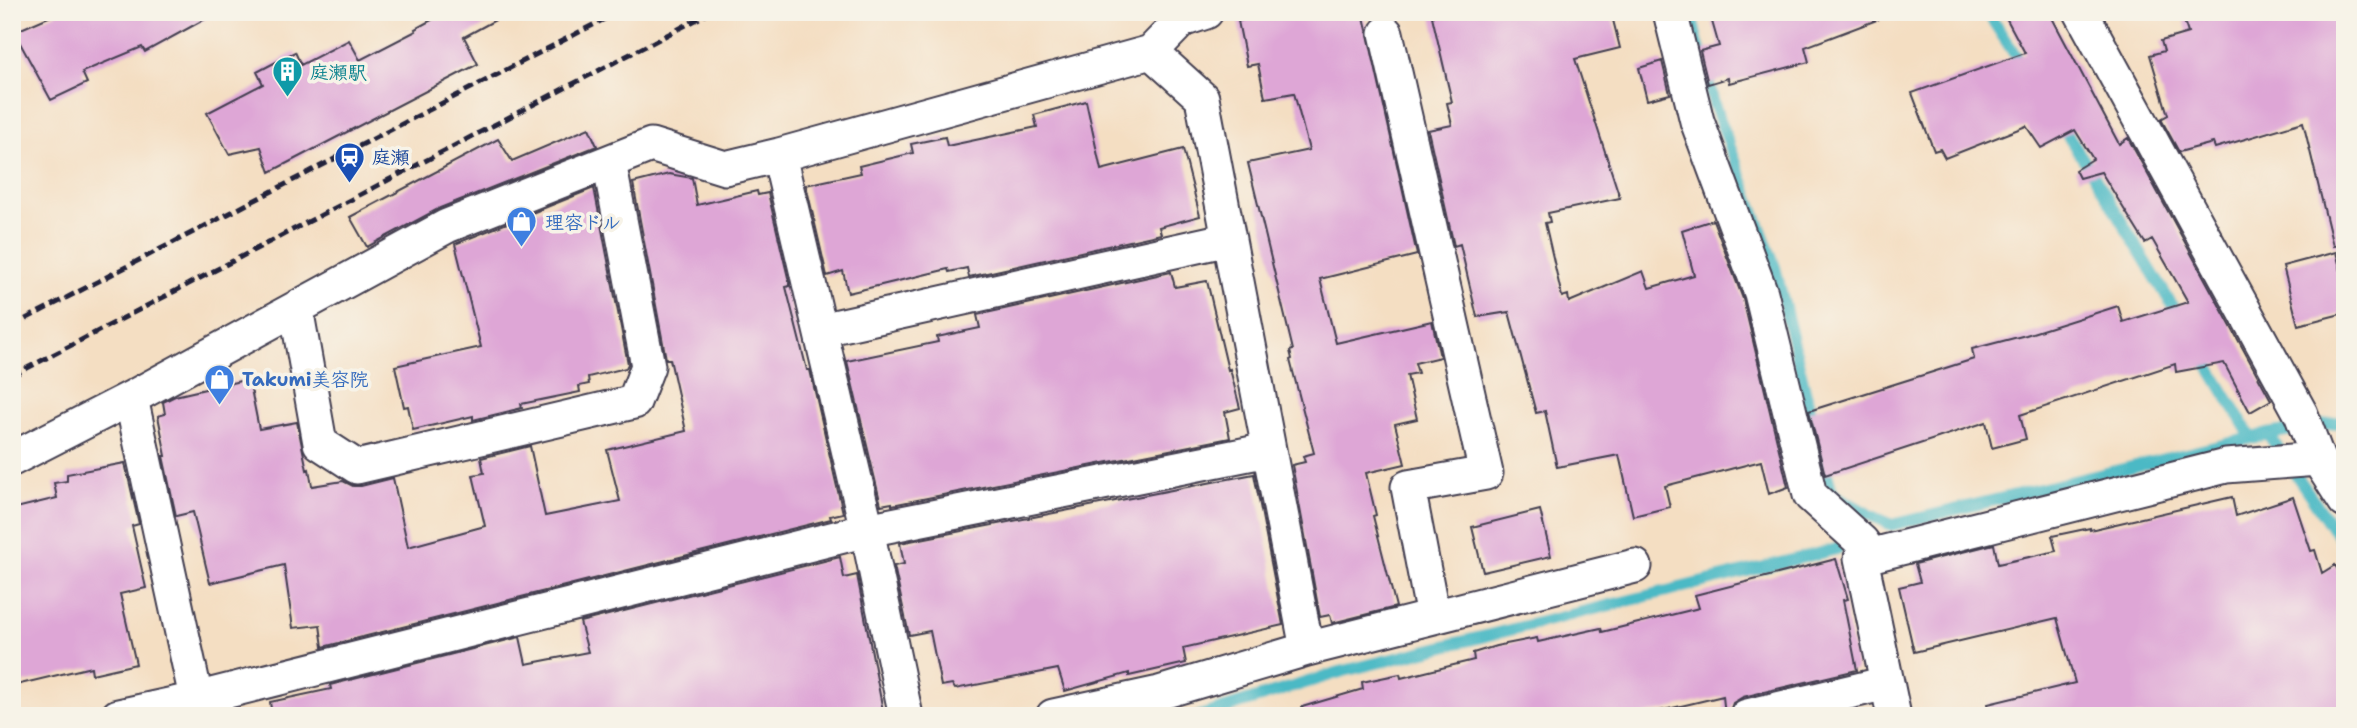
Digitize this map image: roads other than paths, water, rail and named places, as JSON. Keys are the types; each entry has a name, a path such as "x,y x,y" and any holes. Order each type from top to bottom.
{"street":[{"path":"12,459 131,398 447,226 652,145 725,168 1151,52 1182,20 1206,12"},
{"path":"1670,12 1697,121 1761,293 1810,495 1860,542 1886,683 1895,716"},
{"path":"2081,12 2300,446 2345,500"},
{"path":"1387,33 1486,473 1408,487 1433,617"},
{"path":"1151,52 1202,98 1307,649"},
{"path":"779,155 867,530 906,716"},
{"path":"296,308 320,443 356,467 634,402 648,366 608,162"},
{"path":"820,330 1228,239"},
{"path":"131,398 198,707"},
{"path":"1860,542 2226,466 2300,446"},
{"path":"118,716 198,707 867,530 1268,450"},
{"path":"1053,716 1162,704 1307,649 1635,566"},
{"path":"1747,716 1886,683"}],"waterway":[{"path":"1690,12 1714,104 1775,267 1814,427"},
{"path":"1987,12 2025,70"},
{"path":"2058,121 2181,320"},
{"path":"2201,353 2251,437"},
{"path":"2345,421 2268,434 2345,546"},
{"path":"1822,458 1833,494 1892,525 2268,434"},
{"path":"1200,716 1340,672 1837,549 1851,534"}],"railway":[{"path":"12,326 618,12"},
{"path":"12,376 711,12"}],"place":[{"name":"庭瀬駅","path":"287,99"},
{"name":"庭瀬","path":"349,184"},
{"name":"理容ドル","path":"522,249"},
{"name":"Takumi美容院","path":"219,406"}]}
